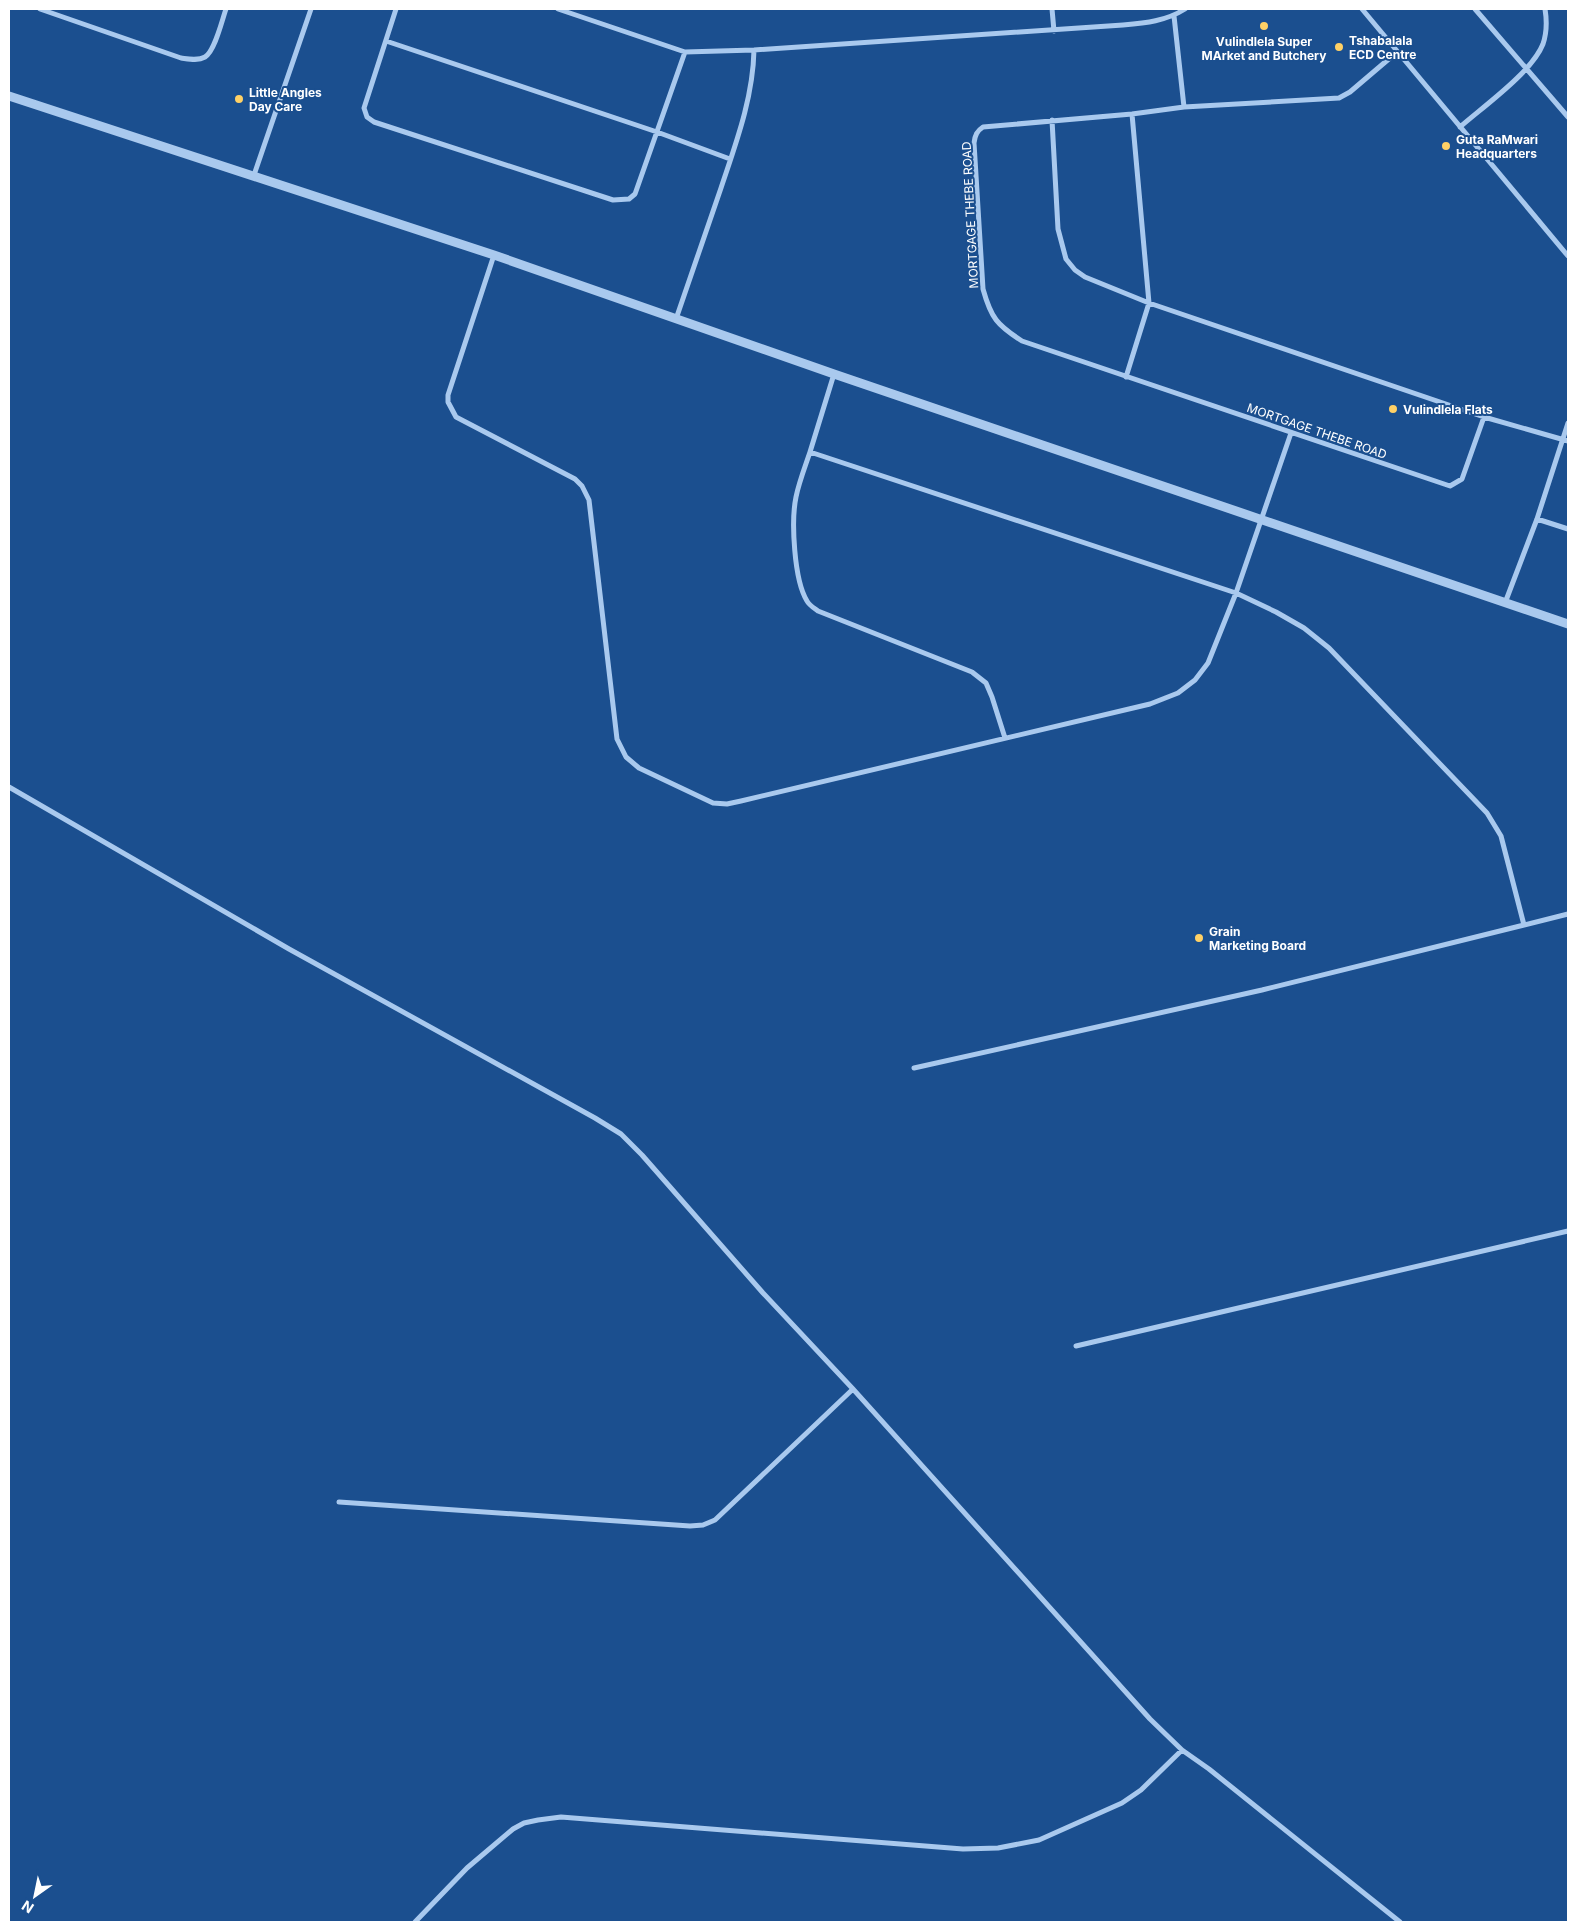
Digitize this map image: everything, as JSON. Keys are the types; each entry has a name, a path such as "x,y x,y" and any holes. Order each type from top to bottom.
{"street":[{"path":"40,9 181,58 195,60 206,57 213,47 226,9"},
{"path":"254,175 311,9"},
{"path":"396,9 364,108 367,118 374,122 613,200 629,199 635,194 685,52"},
{"path":"558,9 685,52 754,50 1054,31 1147,22 1174,16 1185,9"},
{"path":"1052,9 1054,31"},
{"path":"1362,9 1564,248 1568,256"},
{"path":"1475,9 1568,117"},
{"path":"1460,126 1526,69 1543,45 1547,30 1545,9"},
{"path":"1174,16 1184,107"},
{"path":"386,41 657,132 730,159"},
{"path":"676,319 730,159 751,87 754,50"},
{"name":"MORTGAGE THEBE ROAD","path":"1398,52 1350,92 1339,98 1184,107 1132,114 983,127 974,137 983,289 988,306 996,322 1022,341 1450,486 1462,479 1484,417"},
{"path":"9,96 494,255 834,374 1568,624"},
{"path":"1126,377 1149,303 1132,114"},
{"path":"1052,120 1058,229 1066,259 1075,270 1085,277 1149,303 1484,417 1565,441"},
{"path":"494,255 448,395 448,402 456,417 575,479 586,493 617,739 626,757 639,768 713,803 727,804 1150,704 1178,693 1195,680 1208,663 1236,593 1291,432"},
{"path":"834,374 796,496 797,565 806,600 818,611 972,672 986,683 1005,738"},
{"path":"1505,603 1565,441 1568,423"},
{"path":"810,452 1236,593 1297,624 1329,648 1487,813 1501,836 1524,925"},
{"path":"1537,519 1568,529"},
{"path":"9,787 289,949 621,1134 642,1155 763,1293 853,1389 1143,1712 1182,1750 1209,1769 1400,1922"},
{"path":"914,1068 1262,990 1568,914"},
{"path":"1076,1346 1568,1231"},
{"path":"339,1502 690,1526 703,1525 715,1520 853,1389"},
{"path":"415,1922 467,1868 513,1829 524,1823 561,1817 963,1849 998,1848 1039,1840 1122,1803 1141,1790 1182,1750"}],"place":[{"name":"Vulindlela Super MArket and Butchery","path":"1264,26"},
{"name":"Tshabalala ECD Centre","path":"1339,47"},
{"name":"Little Angles Day Care","path":"239,99"},
{"name":"Guta RaMwari Headquarters","path":"1446,146"},
{"name":"Vulindlela Flats","path":"1393,409"},
{"name":"Grain Marketing Board","path":"1199,938"}]}
